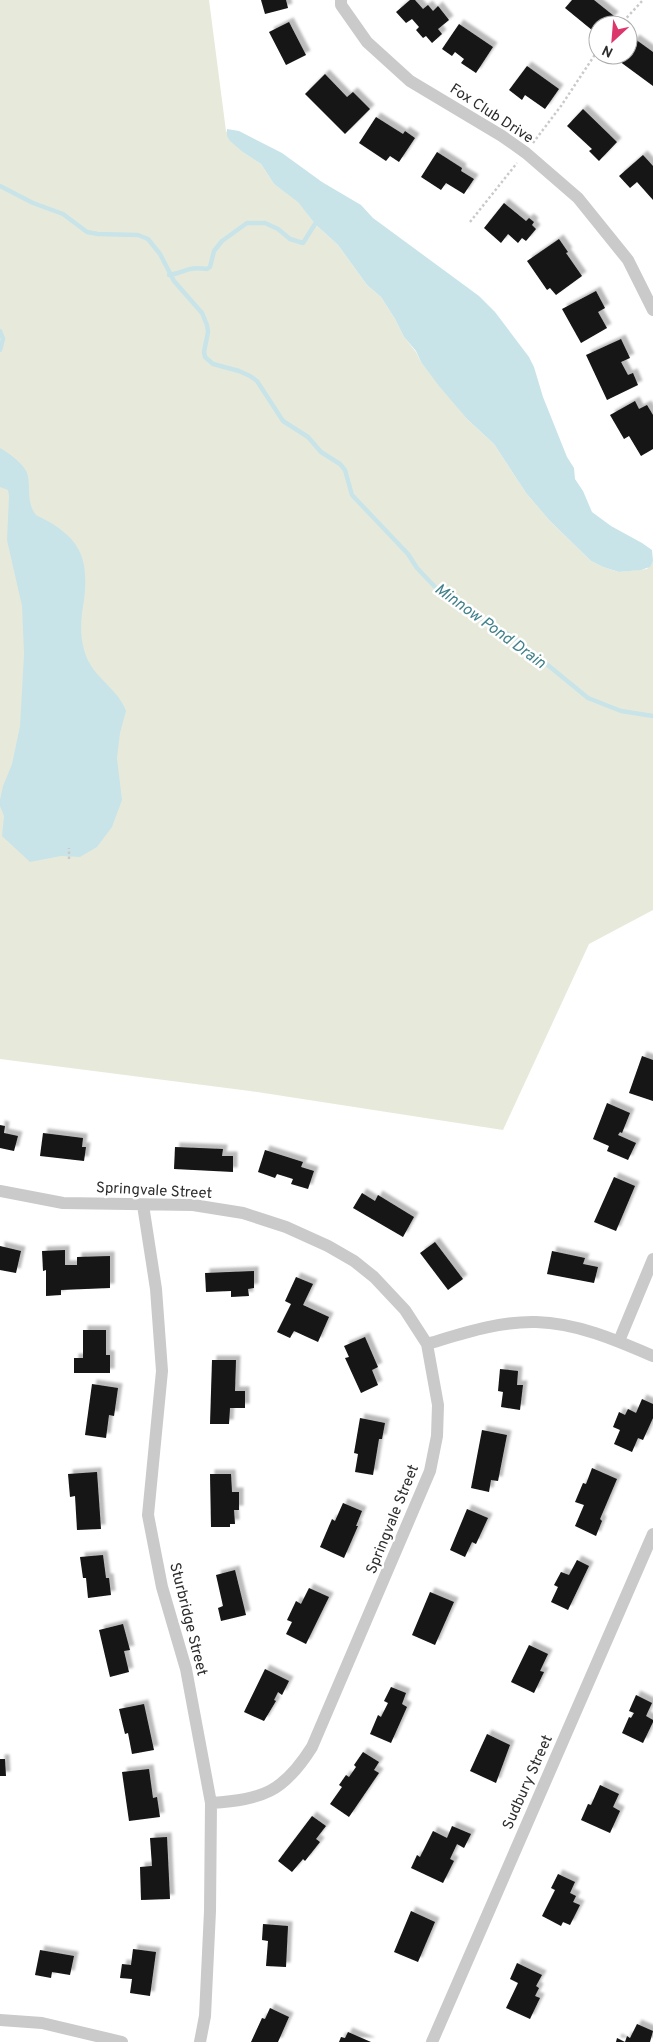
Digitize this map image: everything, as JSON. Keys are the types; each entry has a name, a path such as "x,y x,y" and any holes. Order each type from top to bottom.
{"street":[{"name":"Fox Club Drive","path":"340,0 341,5 368,42 410,81 526,152 578,198 628,260 653,310"},
{"name":"Springvale Street","path":"0,1191 63,1203 193,1205 243,1213 286,1227 328,1246 354,1261 374,1277 405,1310 427,1344 438,1405 437,1436 430,1471 312,1747 300,1766 287,1781 268,1793 240,1800 211,1803"},
{"name":"Sturbridge Street","path":"142,1205 156,1289 162,1371 148,1515 162,1587 186,1669 211,1803 210,1911 205,2016 200,2042"},
{"path":"618,1341 653,1259"},
{"path":"427,1344 492,1326 536,1322 582,1329 618,1341 653,1356"},
{"name":"Sudbury Street","path":"432,2042 653,1534"},
{"path":"0,2020 42,2023 122,2042"}],"path":[{"path":"629,15 643,0"},
{"path":"470,222 561,106 588,65"},
{"path":"69,848 69,859"}],"shaded area":[{"path":"0,0 209,0 226,131 244,153 261,164 274,184 298,201 315,224 338,245 367,285 381,297 421,362 467,419 494,444 526,493 549,520 591,561 603,567 619,572 647,569 653,561 653,910 589,944 503,1130 250,1091 0,1059"}],"water":[{"path":"227,129 239,131 282,153 322,182 361,205 373,218 479,296 495,312 529,357 534,367 543,397 567,457 574,468 575,479 583,491 592,512 611,526 652,550 653,561 650,567 641,570 619,572 603,567 591,561 549,520 526,493 494,444 467,419 439,386 421,362 416,351 404,337 381,297 367,285 338,245 315,224 298,202 274,184 261,164 230,141 227,136"},
{"path":"0,448 17,460 27,472 31,506 36,515 62,530 78,548 85,570 81,626 85,653 89,662 117,696 126,711 120,733 117,758 122,800 112,827 97,847 80,857 61,856 30,862 2,836 4,816 0,800 3,786 12,764 20,726 24,654 22,606 7,540 9,496 8,490 0,487"}],"building":[{"path":"261,0 286,0 288,8 265,14"},
{"path":"410,0 415,0 423,9 428,5 433,11 438,6 449,20 438,29 442,34 432,43 426,36 423,38 416,30 419,27 412,19 406,23 396,12"},
{"path":"572,0 594,0 613,15 588,15 588,27 565,8"},
{"path":"289,22 306,55 286,65 269,32"},
{"path":"459,24 493,47 476,73 461,63 464,59 455,52 452,56 442,49"},
{"path":"638,41 653,52 653,86 624,65 638,65"},
{"path":"527,66 559,89 545,109 525,95 522,100 509,90"},
{"path":"325,74 347,97 353,92 370,109 345,134 305,94"},
{"path":"583,109 617,142 599,161 589,151 592,149 567,126"},
{"path":"376,117 403,134 405,131 415,138 399,162 390,156 386,161 359,143"},
{"path":"437,152 462,168 461,171 474,179 464,194 446,183 441,190 421,177"},
{"path":"643,155 653,166 653,200 637,182 630,188 619,176"},
{"path":"504,203 526,221 529,218 534,222 532,225 536,229 526,241 522,238 518,243 508,234 501,243 484,228"},
{"path":"559,239 582,276 556,295 550,288 547,290 527,261"},
{"path":"596,291 605,308 598,312 607,328 581,343 562,309"},
{"path":"621,339 630,358 621,362 628,375 633,373 638,385 607,400 586,355"},
{"path":"635,401 639,409 647,405 653,415 653,449 641,456 629,436 624,439 610,415"},
{"path":"642,1056 653,1060 653,1101 629,1093"},
{"path":"607,1103 630,1113 622,1133 620,1132 618,1135 636,1143 628,1160 607,1151 609,1146 593,1139"},
{"path":"0,1125 5,1126 4,1133 18,1136 14,1151 0,1148"},
{"path":"43,1133 83,1138 82,1147 86,1147 84,1161 40,1156"},
{"path":"175,1147 223,1149 222,1156 233,1156 233,1172 174,1169"},
{"path":"265,1150 303,1162 301,1167 314,1171 308,1189 291,1184 293,1179 277,1174 275,1178 258,1172"},
{"path":"614,1177 635,1186 616,1231 594,1222"},
{"path":"362,1193 375,1201 378,1195 414,1217 403,1237 353,1208"},
{"path":"435,1242 463,1279 448,1290 420,1253"},
{"path":"0,1246 21,1251 16,1273 0,1270"},
{"path":"65,1250 65,1265 77,1265 77,1257 110,1256 110,1288 61,1290 61,1295 46,1296 46,1270 43,1271 42,1251"},
{"path":"552,1251 585,1258 583,1264 598,1267 594,1283 547,1274"},
{"path":"254,1271 254,1288 248,1289 249,1296 231,1297 231,1291 206,1292 205,1273"},
{"path":"296,1277 313,1284 303,1305 329,1317 318,1342 294,1331 290,1338 277,1332 291,1304 285,1301"},
{"path":"83,1330 106,1330 106,1355 110,1355 110,1373 74,1373 74,1358 83,1358"},
{"path":"365,1337 378,1367 372,1370 378,1385 361,1393 345,1358 349,1357 344,1346"},
{"path":"212,1360 236,1360 235,1391 245,1391 245,1408 230,1408 229,1424 210,1424"},
{"path":"500,1369 518,1371 517,1385 523,1385 520,1410 501,1407 503,1392 498,1391"},
{"path":"92,1384 118,1388 114,1416 109,1415 106,1438 85,1435"},
{"path":"642,1399 653,1404 653,1418 643,1440 638,1438 632,1452 614,1444 620,1430 613,1427 619,1412 625,1415 628,1409 636,1413"},
{"path":"360,1418 385,1423 382,1439 379,1439 373,1475 355,1472 358,1454 354,1453"},
{"path":"482,1430 507,1435 498,1481 491,1480 489,1492 471,1488"},
{"path":"592,1468 617,1479 600,1519 602,1521 596,1536 575,1526 584,1505 575,1502 583,1483 586,1484"},
{"path":"97,1472 101,1529 77,1530 75,1496 70,1497 68,1474"},
{"path":"210,1474 231,1474 232,1492 239,1492 239,1510 234,1510 235,1524 230,1524 230,1527 211,1527"},
{"path":"343,1503 362,1511 356,1526 358,1526 344,1558 320,1547 332,1519 335,1521"},
{"path":"467,1509 488,1518 476,1544 472,1542 465,1557 450,1550"},
{"path":"103,1555 106,1578 109,1578 111,1595 88,1598 86,1578 83,1578 80,1557"},
{"path":"577,1560 589,1566 568,1610 551,1602 558,1587 554,1585 561,1572 569,1575"},
{"path":"235,1570 246,1615 221,1621 218,1608 223,1606 216,1575"},
{"path":"309,1588 329,1597 306,1644 286,1634 292,1622 287,1620 296,1601 301,1604"},
{"path":"430,1592 454,1602 435,1645 412,1635"},
{"path":"123,1624 130,1650 124,1651 129,1672 110,1677 99,1630"},
{"path":"529,1645 548,1654 540,1671 544,1672 534,1693 511,1682"},
{"path":"265,1669 289,1681 282,1695 278,1692 274,1700 276,1701 264,1721 244,1712"},
{"path":"391,1687 406,1693 402,1704 407,1707 391,1743 370,1734 378,1715 381,1717 388,1703 384,1701"},
{"path":"636,1695 652,1703 646,1716 653,1720 653,1722 643,1743 622,1733 629,1717 631,1718 634,1713 629,1711"},
{"path":"144,1704 154,1750 132,1754 128,1733 125,1734 119,1709"},
{"path":"487,1734 510,1745 496,1783 470,1771"},
{"path":"363,1752 379,1762 374,1770 379,1773 349,1817 330,1804 342,1787 339,1785 346,1775 349,1777 356,1767 354,1765"},
{"path":"0,1759 5,1759 6,1776 0,1776"},
{"path":"149,1769 153,1798 157,1797 160,1817 129,1821 122,1772"},
{"path":"600,1785 619,1794 613,1807 620,1811 610,1833 581,1820 588,1804 591,1805"},
{"path":"312,1816 326,1826 316,1839 320,1842 305,1861 303,1859 292,1872 278,1861"},
{"path":"452,1826 471,1834 464,1848 457,1844 450,1859 454,1861 443,1883 411,1868 417,1855 420,1857 433,1831 447,1838"},
{"path":"167,1837 170,1899 141,1900 140,1867 152,1866 150,1838"},
{"path":"558,1874 575,1882 570,1893 576,1896 573,1902 580,1905 570,1925 563,1922 561,1926 542,1916 555,1890 551,1888"},
{"path":"411,1911 435,1922 418,1962 394,1952"},
{"path":"263,1924 288,1926 286,1967 266,1966 268,1941 262,1940"},
{"path":"133,1949 156,1952 150,1996 130,1993 132,1979 120,1978 122,1964 131,1965"},
{"path":"40,1950 74,1956 70,1975 52,1972 51,1978 35,1975"},
{"path":"517,1963 542,1975 536,1986 539,1988 535,1996 540,1998 530,2019 506,2008 518,1983 510,1979"},
{"path":"270,2008 289,2017 278,2042 251,2042 262,2018 265,2019"},
{"path":"637,2024 653,2031 650,2042 625,2042 627,2036 630,2038"},
{"path":"348,2032 371,2042 339,2042 341,2037 345,2038"},
{"path":"617,2038 625,2042 616,2042"}],"waterway":[{"name":"Minnow Pond Drain","path":"0,186 33,203 63,214 87,232 138,235 148,239 160,254 174,281 202,313 208,332 204,352 205,357 213,364 239,371 257,381 283,421 308,437 321,452 340,464 345,470 352,495 408,554 417,568 436,588 458,604 516,639 588,698 621,711 653,716"},
{"path":"169,275 191,269 207,269 210,267 214,251 222,241 247,223 265,223 278,229 290,239 303,243 315,224"},
{"path":"0,331 3,339 0,350"}]}
